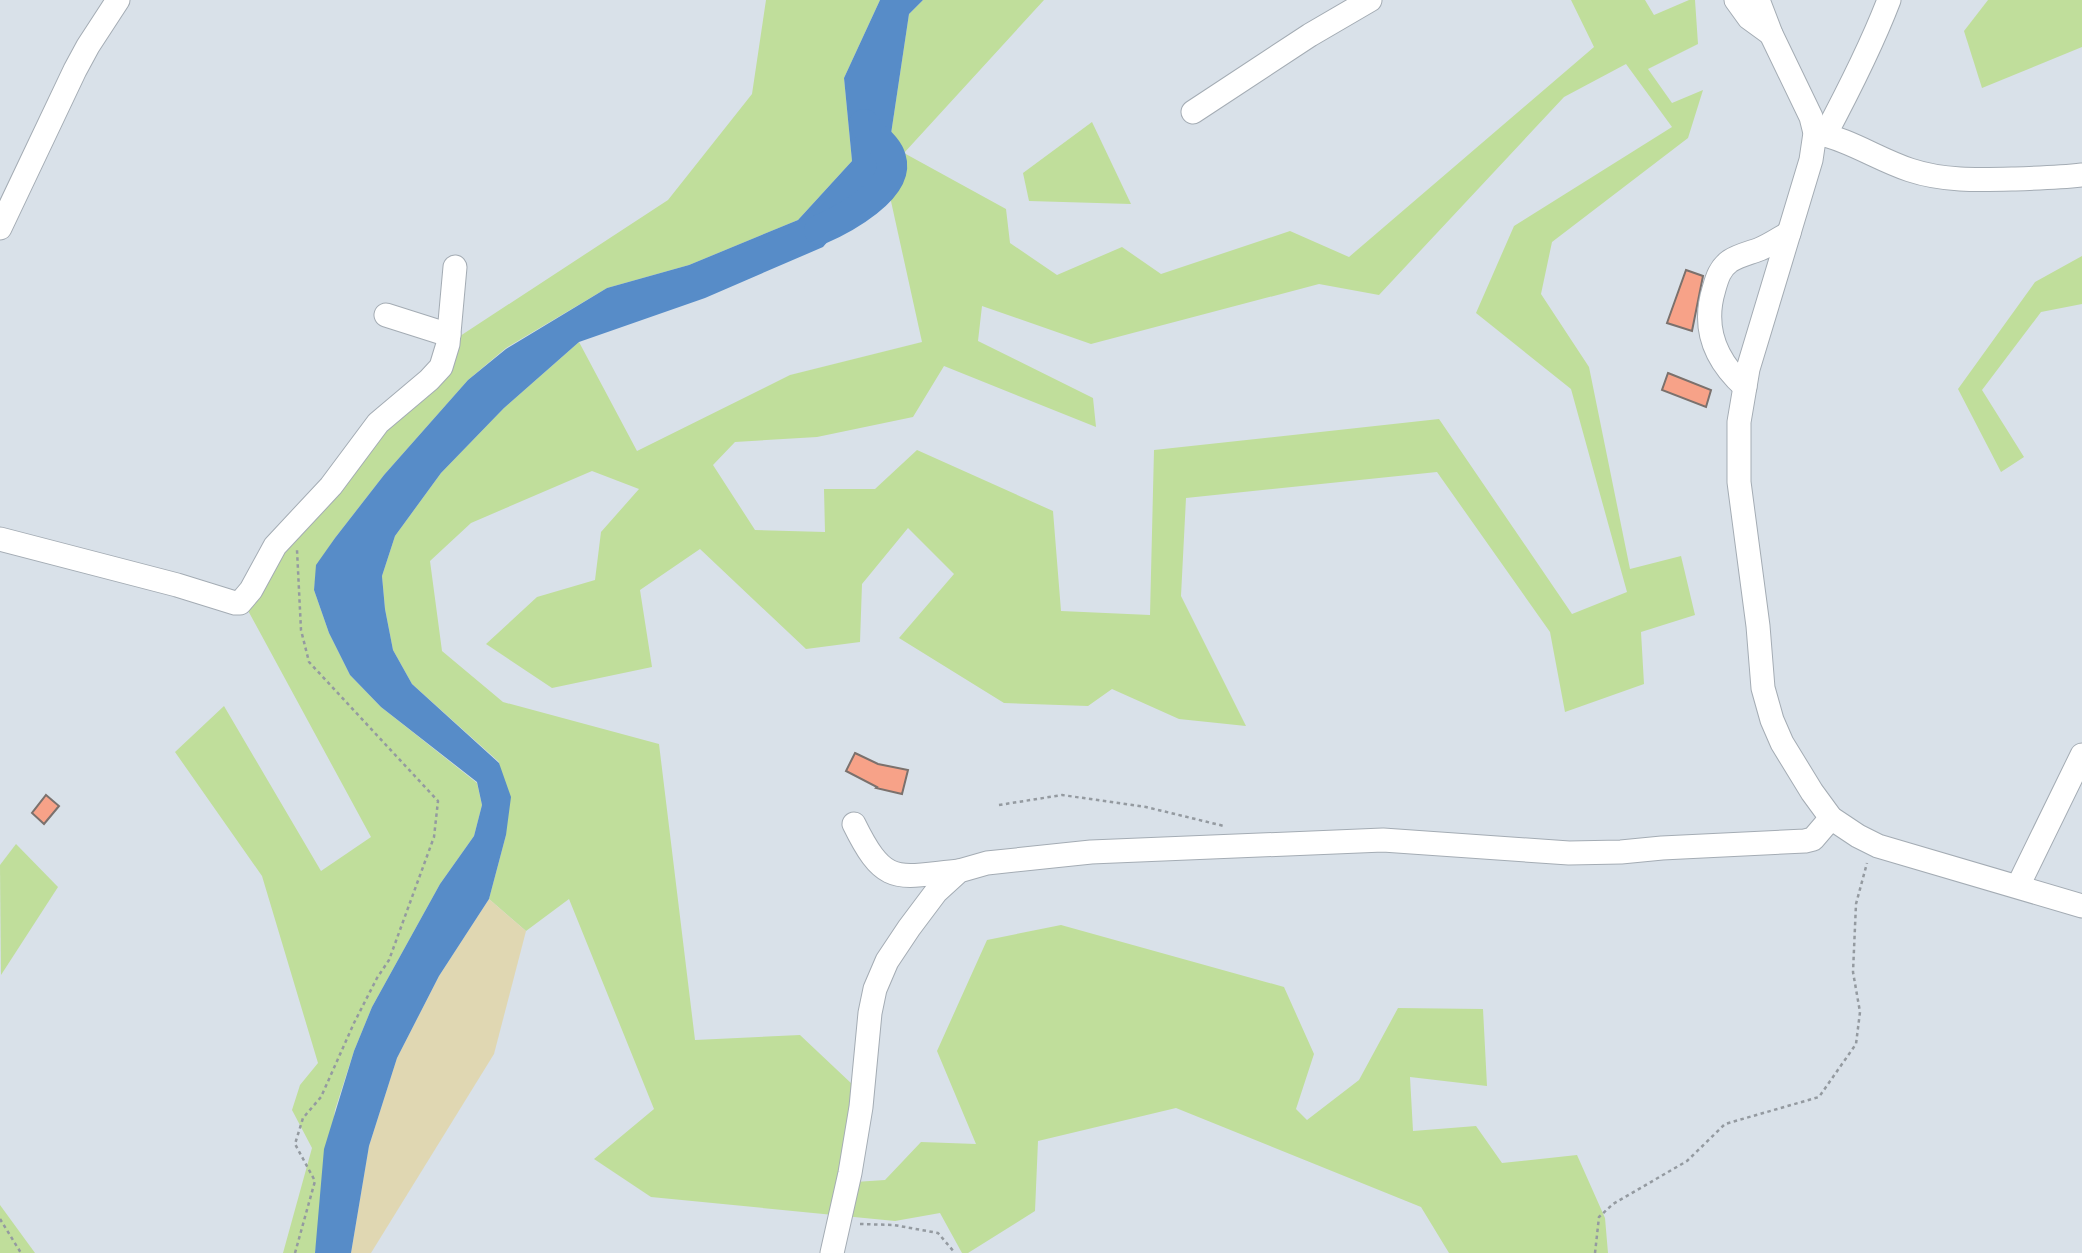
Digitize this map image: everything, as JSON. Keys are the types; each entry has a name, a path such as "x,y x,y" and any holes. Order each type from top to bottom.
{"street":[{"path":"0,228 75,70 118,0"},
{"path":"1193,112 1310,35 1370,0"},
{"path":"1736,0 1749,18 1771,34"},
{"path":"1758,0 1771,34 1820,134 1844,140 1911,170 1940,177 1971,180 2082,175"},
{"path":"1889,0 1852,87 1820,134 1748,369 1738,422 1739,482 1758,626 1763,688 1782,744 1831,818 1871,843 2082,906"},
{"path":"1745,387 1730,374 1710,334 1709,307 1718,273 1729,262 1761,249 1789,233"},
{"path":"0,539 240,603 251,590 275,546 331,486 379,423 435,374 447,352 455,267"},
{"path":"386,315 449,335"},
{"path":"2018,886 2082,755"},
{"path":"853,824 865,847 885,871 903,876 959,871 987,863 1091,852 1382,840 1569,853 1805,841 1813,839 1831,818"},
{"path":"832,1253 861,1107 870,1013 875,989 887,961 909,928 936,892 959,871"}],"path":[{"path":"295,1253 315,1181 295,1144 303,1118 321,1097 354,1023 389,960 434,837 438,801 309,662 301,630 296,523"},
{"path":"999,805 1062,795 1146,807 1228,826"},
{"path":"1595,1253 1599,1217 1613,1203 1687,1161 1725,1124 1819,1097 1856,1044 1860,1013 1853,972 1856,904 1871,843"},
{"path":"0,1219 21,1253"},
{"path":"839,1223 894,1225 938,1233 955,1253"}],"green space":[{"path":"766,0 880,0 844,78 852,161 798,220 689,265 607,288 506,348 468,380 384,475 317,565 314,590 329,633 350,675 381,707 477,783 482,805 474,836 440,884 372,1007 354,1051 335,1110 315,1253 283,1253 312,1148 292,1110 300,1085 318,1063 262,876 175,752 224,706 321,871 371,837 245,605 273,554 454,340 668,200 752,94"},
{"path":"923,0 1044,0 904,153 1006,209 1010,243 1057,275 1122,247 1161,274 1290,231 1349,257 1594,47 1571,0 1645,0 1654,15 1695,0 1698,44 1648,69 1672,103 1703,90 1688,138 1552,242 1541,294 1589,367 1630,569 1681,556 1695,615 1641,632 1644,684 1565,712 1550,632 1437,472 1186,498 1181,596 1246,726 1179,719 1112,689 1088,706 1004,703 899,638 954,574 908,528 862,584 860,642 806,649 700,549 640,590 652,667 552,688 486,644 537,597 595,580 601,532 639,489 592,471 471,523 430,561 442,651 503,702 659,744 695,1040 800,1035 870,1101 855,1182 885,1180 921,1142 976,1144 937,1051 987,940 1061,925 1284,987 1314,1054 1296,1109 1307,1120 1359,1080 1398,1008 1483,1009 1487,1086 1410,1077 1413,1131 1476,1126 1502,1163 1577,1155 1605,1218 1608,1253 1449,1253 1421,1207 1176,1108 1038,1141 1035,1211 968,1253 962,1253 940,1213 895,1221 651,1197 594,1159 654,1109 569,899 526,931 489,899 506,835 499,762 412,684 393,650 382,576 395,536 441,473 504,408 579,342 637,451 790,375 922,342 885,174 909,14","holes":["1626,64 1672,127 1514,226 1476,313 1571,389 1627,592 1572,614 1439,419 1154,450 1150,615 1061,611 1053,511 917,450 875,489 824,489 825,532 755,530 713,465 735,442 817,437 913,417 944,366 1096,427 1093,398 978,341 982,306 1091,344 1319,284 1379,295 1564,97"]},
{"path":"1988,0 2082,0 2082,47 1982,88 1964,31"},
{"path":"1092,122 1131,204 1029,201 1023,173"},
{"path":"2082,256 2082,304 2041,312 1982,390 2024,457 2001,472 1958,389 2035,282"},
{"path":"16,844 58,887 1,975 0,865"},
{"path":"0,1205 35,1253 0,1253"}],"sand":[{"path":"489,899 526,931 494,1054 371,1253 351,1253 369,1146 397,1058 439,976"}],"water":[{"path":"880,0 923,0 909,14 885,174 823,247 705,298 579,342 504,408 441,473 395,536 382,576 393,650 412,684 499,763 511,797 506,835 489,899 439,976 397,1058 369,1146 351,1253 315,1253 324,1149 354,1051 372,1007 440,884 474,836 482,805 477,782 381,707 350,675 329,633 314,590 316,565 384,475 468,380 506,349 607,288 689,265 798,220 852,161 844,78"}],"building":[{"path":"1686,270 1703,276 1692,331 1667,323"},
{"path":"1668,373 1711,390 1706,407 1662,390"},
{"path":"855,753 878,764 908,770 902,794 876,788 846,771"},
{"path":"46,795 59,806 44,824 32,813"}],"waterway":[{"path":"819,230 867,202 879,192 892,170 891,158 886,149 864,124"}]}
